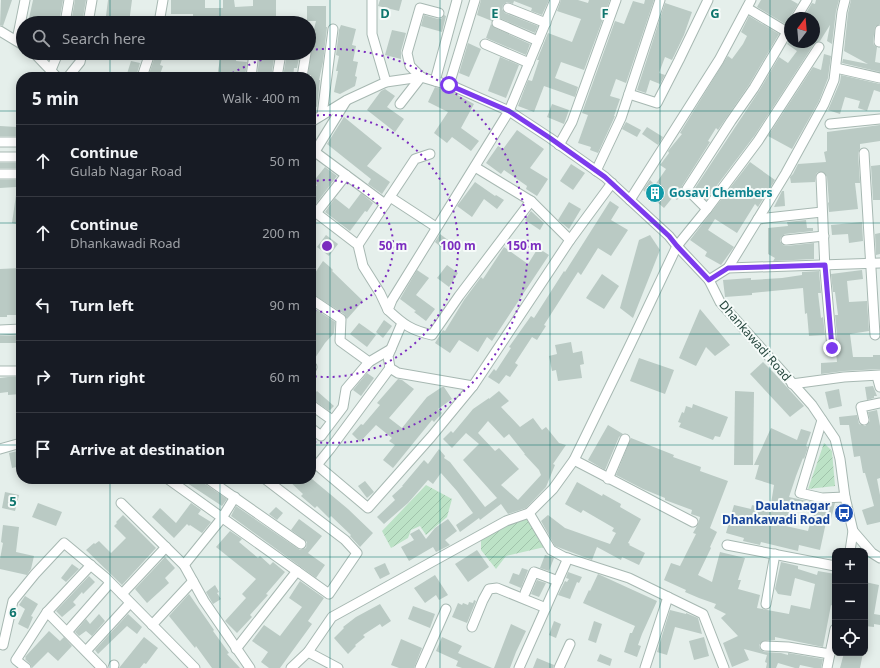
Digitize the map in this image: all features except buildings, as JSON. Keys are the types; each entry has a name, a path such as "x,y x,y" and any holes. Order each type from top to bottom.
{"street":[{"path":"23,16 25,0"},
{"path":"67,16 70,0"},
{"path":"89,16 92,0"},
{"path":"160,16 163,0"},
{"path":"372,0 372,34 386,82"},
{"path":"435,81 456,0"},
{"path":"449,85 475,0"},
{"path":"388,310 392,300 509,111 555,0"},
{"path":"559,145 572,122 616,0"},
{"path":"596,171 621,118 660,0"},
{"path":"629,94 657,104 708,0"},
{"path":"800,12 807,0"},
{"path":"709,280 728,268 786,173 824,104 834,80 842,12 845,0"},
{"path":"630,200 719,60 749,4 784,26"},
{"path":"421,77 410,66 408,53 420,8 439,13"},
{"path":"508,8 546,23"},
{"path":"497,23 538,41"},
{"path":"322,115 333,29"},
{"path":"879,42 880,30"},
{"path":"0,31 16,41"},
{"path":"707,209 688,189 731,121 754,88 784,36"},
{"path":"485,44 529,63"},
{"path":"291,668 308,652 332,617 506,521 529,513 553,489 574,460 677,246 758,141 818,48"},
{"path":"41,60 52,72"},
{"path":"54,72 57,60"},
{"path":"72,72 80,60"},
{"path":"144,72 148,60"},
{"path":"252,72 253,60"},
{"path":"278,72 280,60"},
{"path":"303,72 305,60"},
{"path":"836,68 880,78"},
{"path":"316,119 347,100 386,82 421,77"},
{"path":"400,104 421,77"},
{"name":"Dhankawadi Road","path":"421,77 449,85 509,111 612,183 669,236 709,280 720,302 812,405 835,439 840,459 845,497 854,531 872,553 880,558"},
{"path":"316,150 347,100"},
{"path":"830,124 880,119"},
{"path":"0,142 16,142"},
{"path":"864,153 875,263 875,335"},
{"path":"358,245 415,159 430,154"},
{"path":"0,157 16,157"},
{"path":"316,157 387,201 436,228"},
{"path":"475,167 531,202 570,240"},
{"path":"0,174 16,174"},
{"path":"316,208 346,176"},
{"path":"821,177 825,265 832,348"},
{"path":"402,322 388,356 390,368 330,450 317,465 368,508 431,437 472,386 570,240 612,183"},
{"path":"316,213 358,245 363,266 380,293 388,310 416,331 432,335 459,296 531,202"},
{"path":"758,219 822,212"},
{"path":"786,240 824,236"},
{"path":"728,268 875,263"},
{"path":"316,302 341,319 340,341 369,362"},
{"path":"0,330 16,329"},
{"path":"316,432 321,436 343,407 346,389 369,362 391,349"},
{"path":"390,368 398,373 472,386"},
{"path":"0,371 16,371"},
{"path":"792,384 878,375 880,388"},
{"path":"864,420 861,407 880,403"},
{"path":"316,409 332,420"},
{"path":"822,420 800,493 822,498 845,497"},
{"path":"608,479 625,439"},
{"path":"0,449 16,444"},
{"path":"574,460 693,522"},
{"path":"175,484 329,594 357,553 344,540 271,484"},
{"path":"216,484 302,544"},
{"path":"184,565 222,518 235,497"},
{"path":"121,503 184,565 250,668"},
{"path":"529,513 551,550 568,558 629,578 703,614 724,668"},
{"name":"Dhankawadi Road","path":"851,548 854,531"},
{"path":"1,644 13,601 35,574 64,543 91,565 122,594 194,668"},
{"path":"727,545 832,565"},
{"path":"122,594 166,547"},
{"path":"766,604 775,554"},
{"path":"519,668 568,558"},
{"path":"26,668 16,660 47,612 91,565"},
{"path":"236,648 297,571"},
{"path":"525,593 534,572 558,581"},
{"path":"152,625 193,581"},
{"path":"67,632 110,583"},
{"path":"472,627 489,589 497,588 546,608"},
{"path":"645,668 668,597"},
{"path":"86,651 130,603"},
{"path":"420,668 446,609"},
{"path":"47,612 102,668"},
{"path":"559,668 570,644"},
{"path":"827,668 832,644"},
{"path":"765,646 788,647 830,654"},
{"path":"308,652 338,668"}],"green space":[{"path":"824,443 832,451 835,486 808,489"},
{"path":"426,485 452,499 447,517 426,535 420,526 411,530 408,538 391,548 382,531"},
{"path":"528,516 549,546 506,556 496,569 481,550 481,538"}],"place":[{"name":"Gosavi Chembers","path":"655,193"},
{"name":"Daulatnagar Dhankawadi Road","path":"844,513"}],"route":[{"path":"449,85 509,111 605,177 669,236 709,280 728,268 825,265 832,348"}]}
